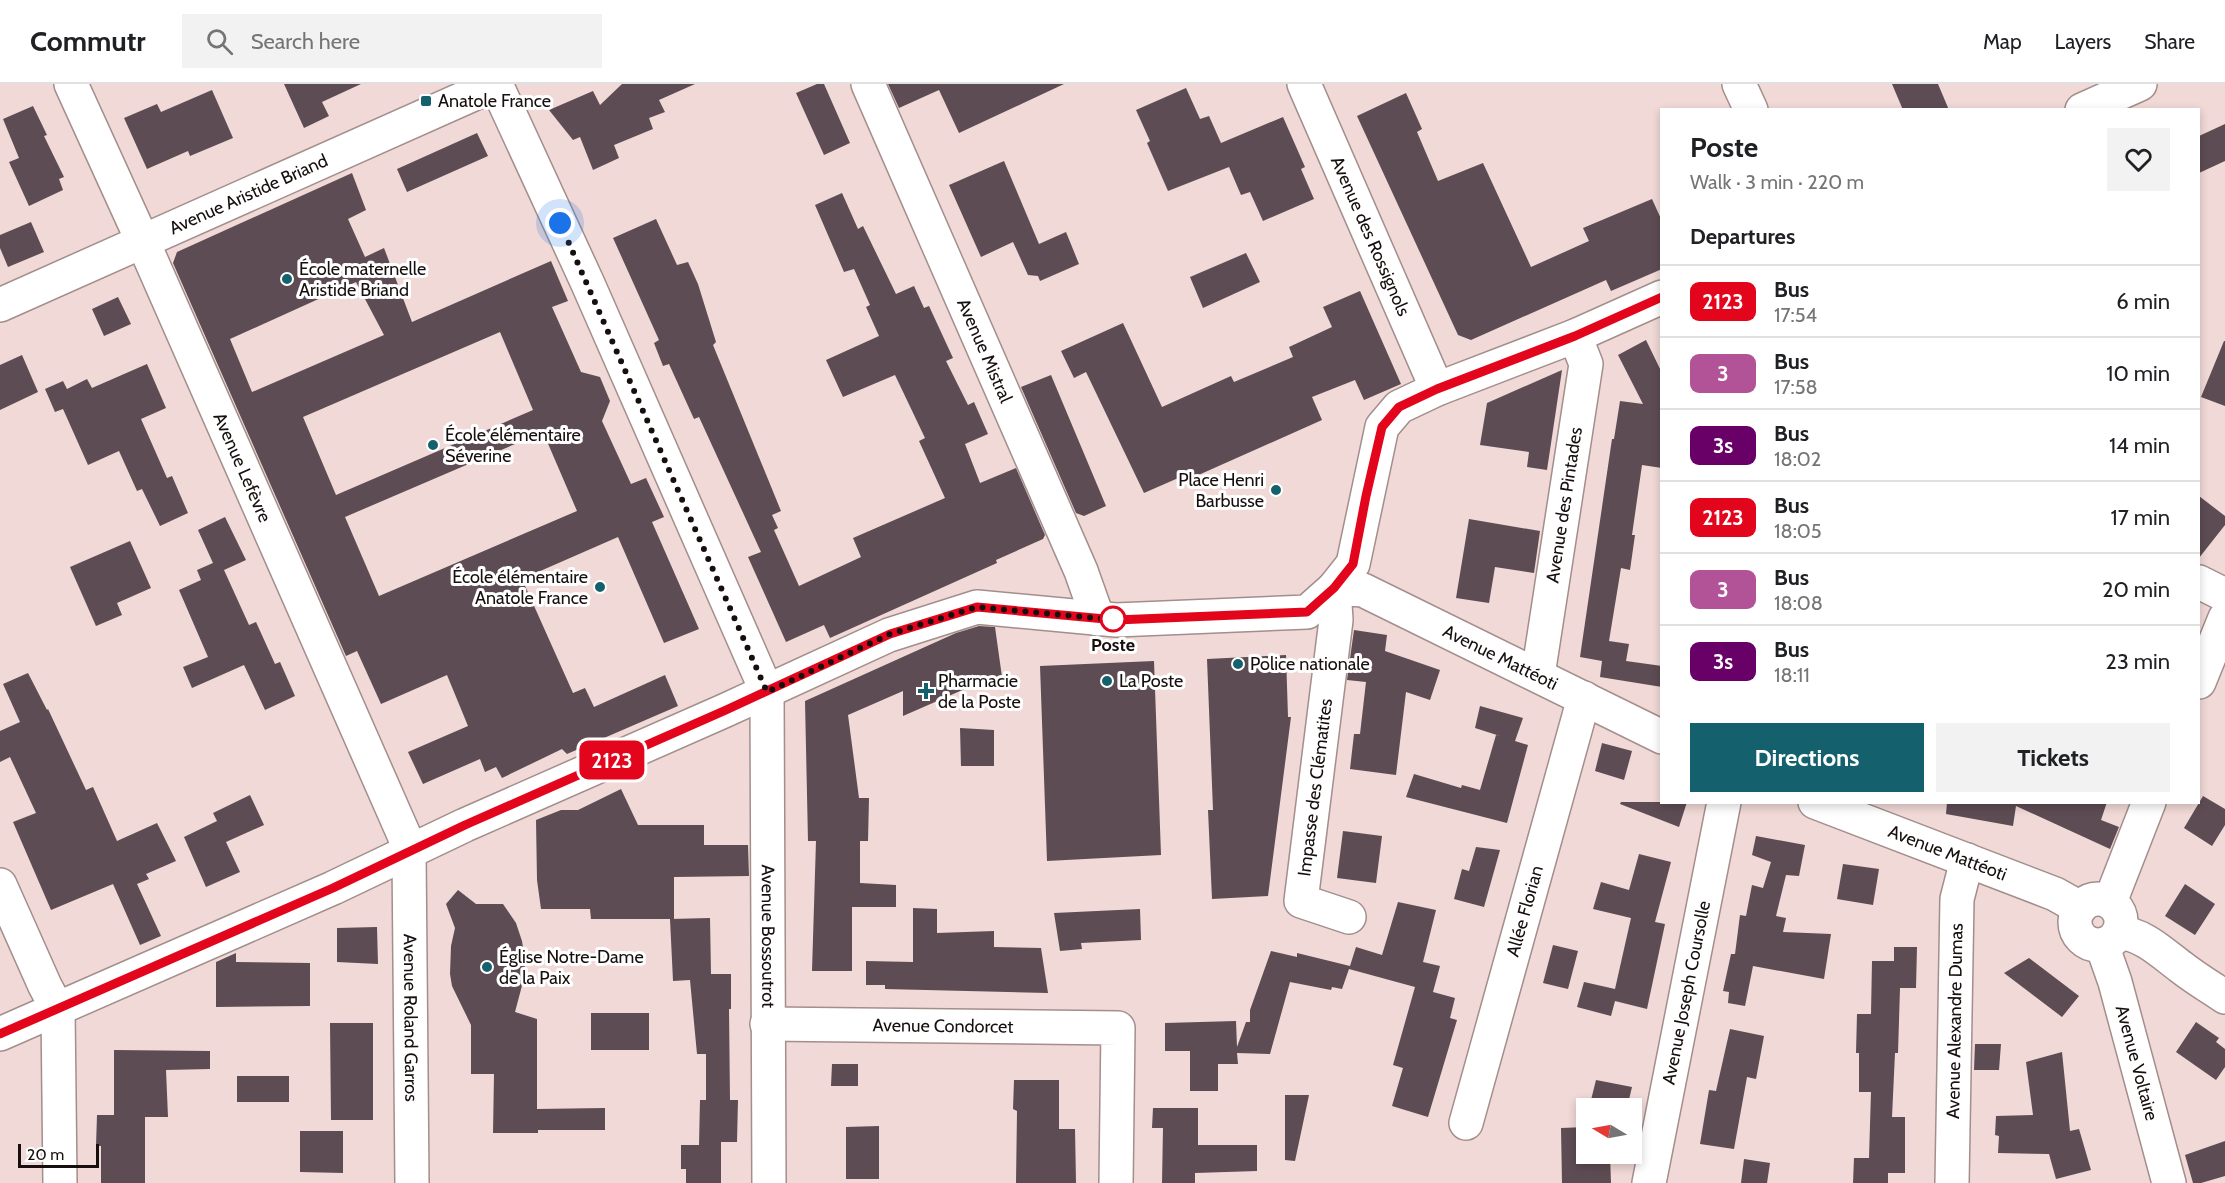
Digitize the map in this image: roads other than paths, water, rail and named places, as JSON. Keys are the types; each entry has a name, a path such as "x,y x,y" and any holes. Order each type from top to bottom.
{"street":[{"name":"Avenue Lefèvre","path":"71,84 404,835 409,852"},
{"name":"Avenue Aristide Briand","path":"0,305 496,84"},
{"path":"496,84 588,284 767,692"},
{"name":"Avenue Mistral","path":"868,84 1081,571 1098,619"},
{"name":"Avenue des Rossignols","path":"1304,84 1437,389"},
{"path":"1739,84 1750,108"},
{"path":"2086,108 2140,84"},
{"path":"0,1034 767,692 890,634 977,607 1098,619 1307,612 1334,588 1353,564 1382,427 1399,407 1437,389 1575,336 1660,298"},
{"name":"Avenue des Pintades","path":"1538,675 1586,363 1575,336"},
{"path":"2200,582 2225,595"},
{"name":"Avenue Mattéoti","path":"1334,588 1363,590 1660,736"},
{"name":"Impasse des Clématites","path":"1334,588 1336,620 1301,901 1349,917"},
{"path":"2200,680 2225,618"},
{"name":"Avenue Bossoutrot","path":"767,692 769,1183"},
{"name":"Allée Florian","path":"1466,1123 1584,698"},
{"name":"Avenue Joseph Coursolle","path":"1649,1183 1724,804"},
{"name":"Avenue Mattéoti","path":"1820,804 2055,894 2103,921 2156,946 2182,968 2225,997"},
{"path":"2103,921 2148,804"},
{"name":"Avenue Roland Garros","path":"409,852 412,1183"},
{"name":"Avenue Alexandre Dumas","path":"1952,1183 1957,899 1967,860"},
{"path":"0,885 58,1010 60,1183"},
{"name":"Avenue Voltaire","path":"2103,921 2115,982 2169,1183"},
{"name":"Avenue Condorcet","path":"767,1024 1118,1028 1116,1183"}],"place":[{"name":"Anatole France","path":"426,101"},
{"name":"École maternelle Aristide Briand","path":"287,279"},
{"name":"École élémentaire Séverine","path":"433,445"},
{"name":"Place Henri Barbusse","path":"1276,490"},
{"name":"École élémentaire Anatole France","path":"600,587"},
{"name":"Poste","path":"1113,619"},
{"name":"Police nationale","path":"1238,664"},
{"name":"La Poste","path":"1107,681"},
{"name":"Pharmacie de la Poste","path":"926,691"},
{"name":"Église Notre-Dame de la Paix","path":"487,967"}]}
